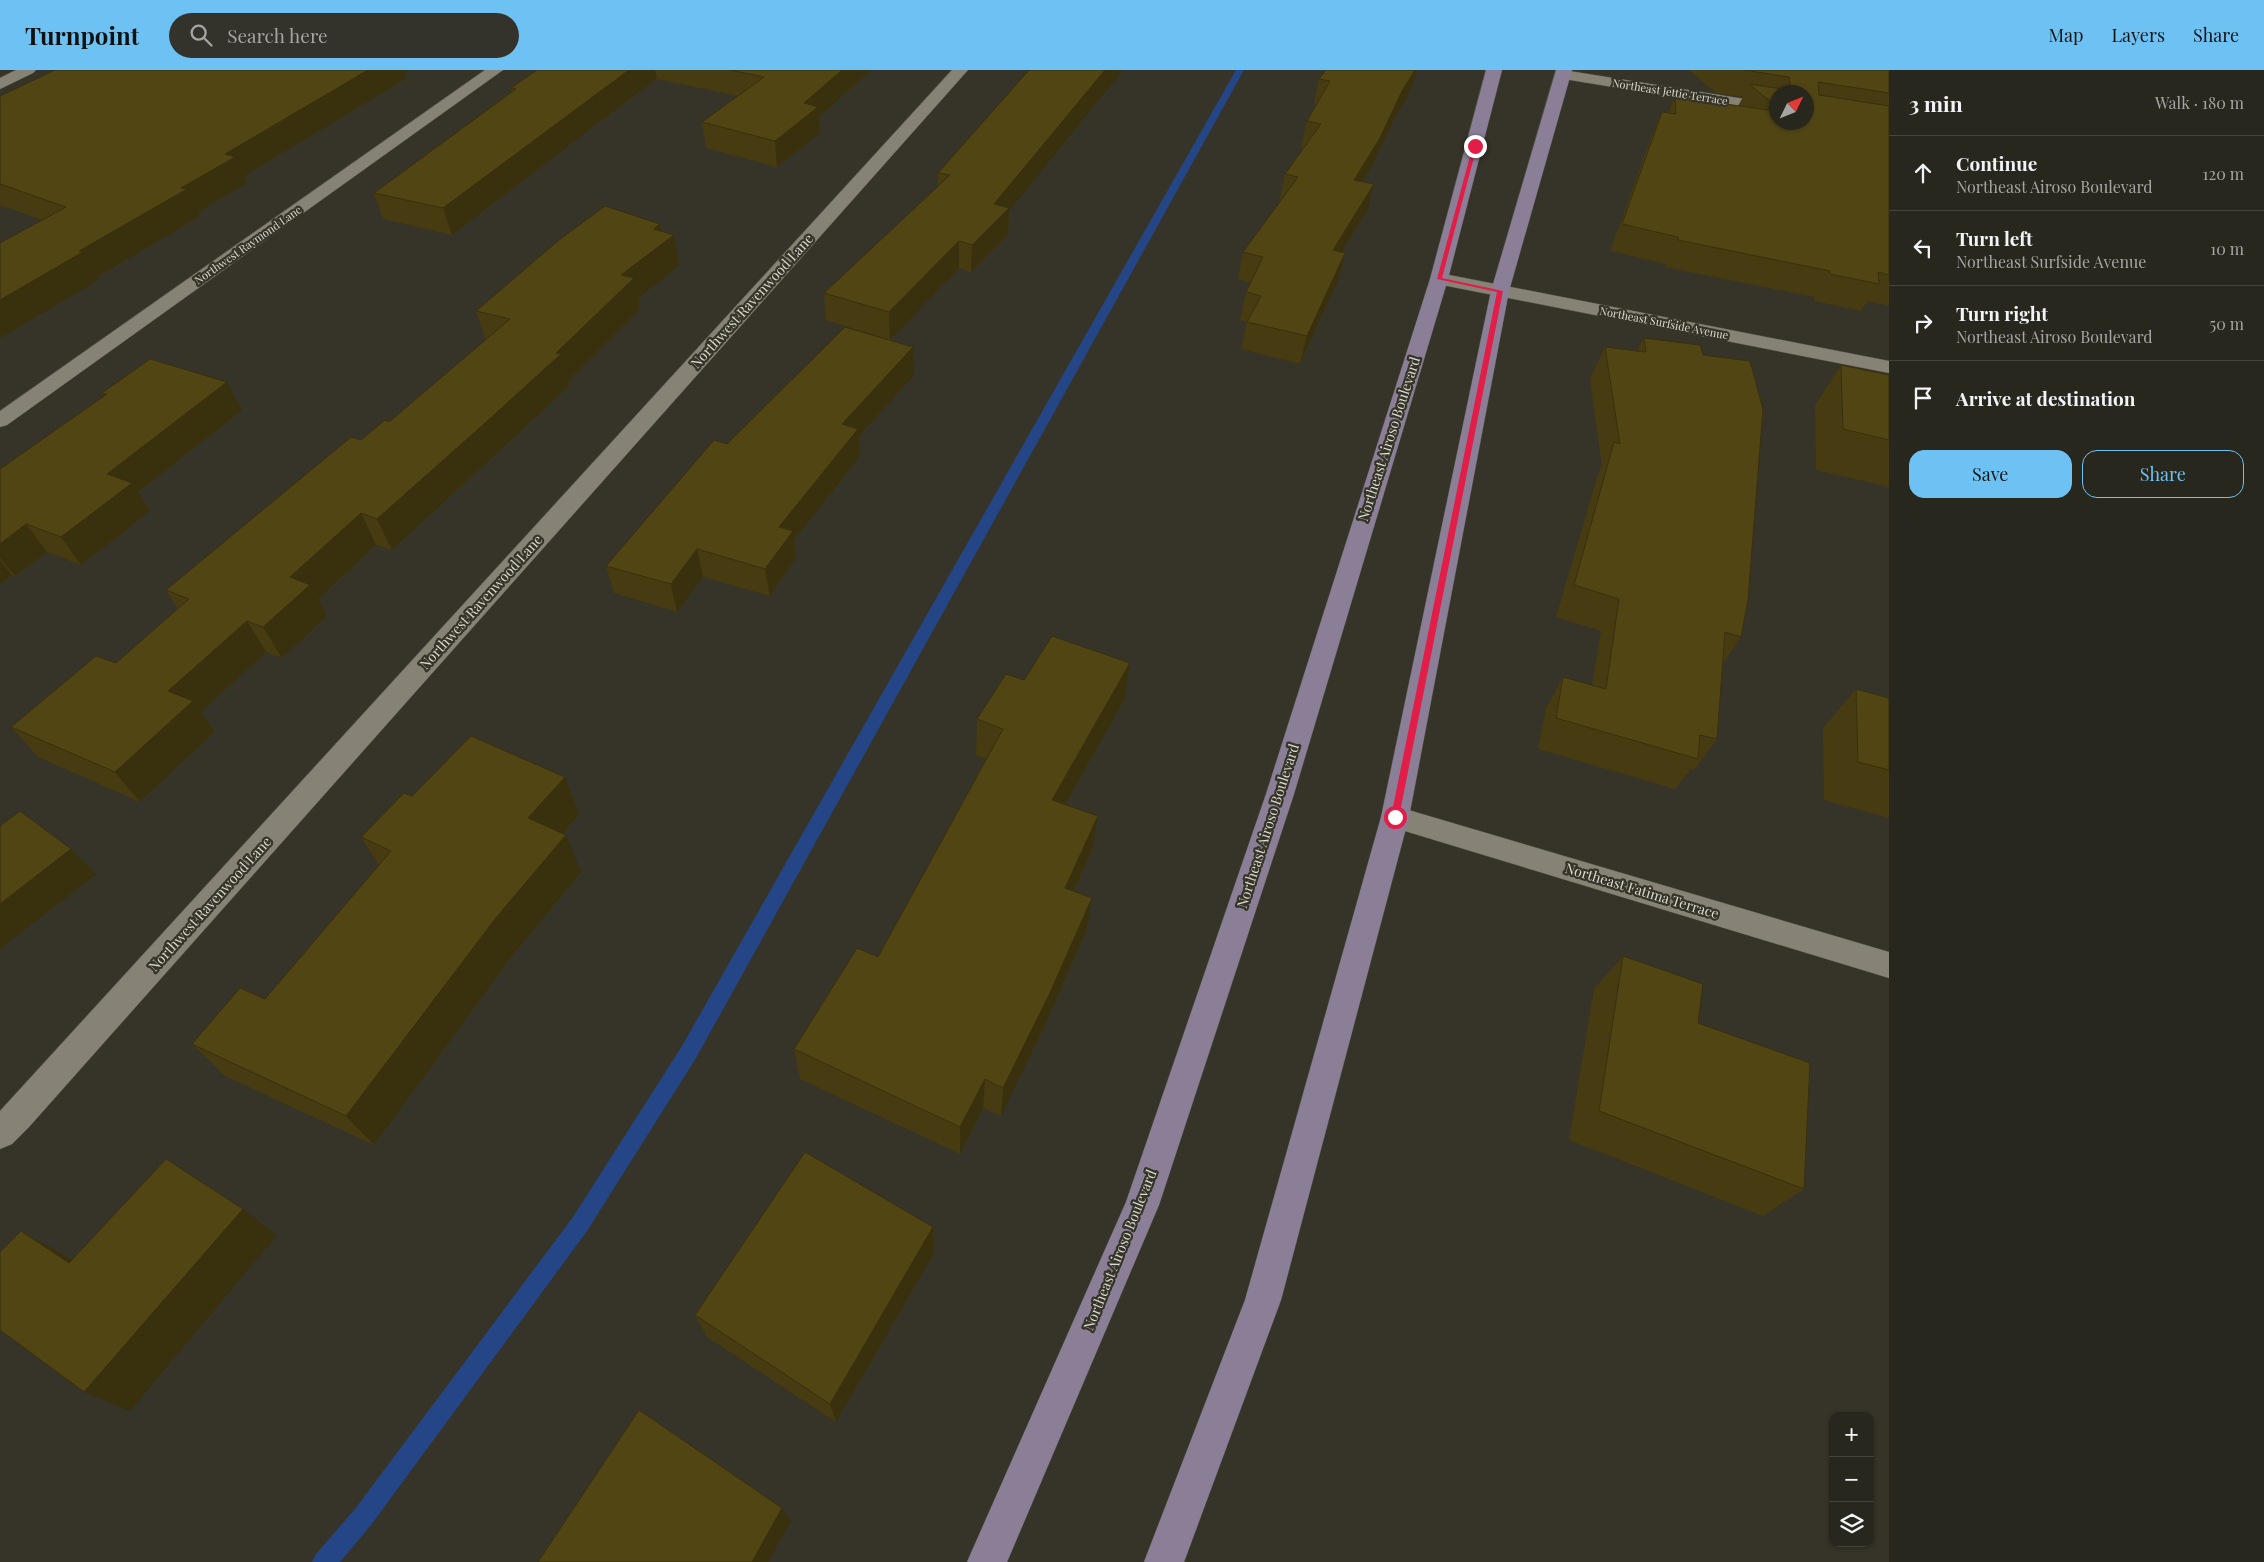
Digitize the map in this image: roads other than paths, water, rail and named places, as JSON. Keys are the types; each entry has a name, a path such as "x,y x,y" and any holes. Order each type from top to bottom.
{"main road":[{"name":"Northeast Airoso Boulevard","path":"987,1562 1142,1205 1280,794 1439,279 1494,70"},
{"path":"1164,1562 1263,1300 1395,817 1500,291 1564,72"}],"street":[{"path":"0,84 28,70"},
{"name":"Northwest Raymond Lane","path":"0,421 495,70"},
{"name":"Northwest Ravenwood Lane","path":"0,1133 45,1087 960,70"},
{"name":"Northeast Jettie Terrace","path":"1564,72 1769,108"},
{"name":"Northeast Surfside Avenue","path":"1439,279 1889,367"},
{"name":"Northeast Fatima Terrace","path":"1395,817 1889,966"}],"waterway":[{"path":"324,1562 363,1517 580,1224 689,1052 1240,70"}]}
